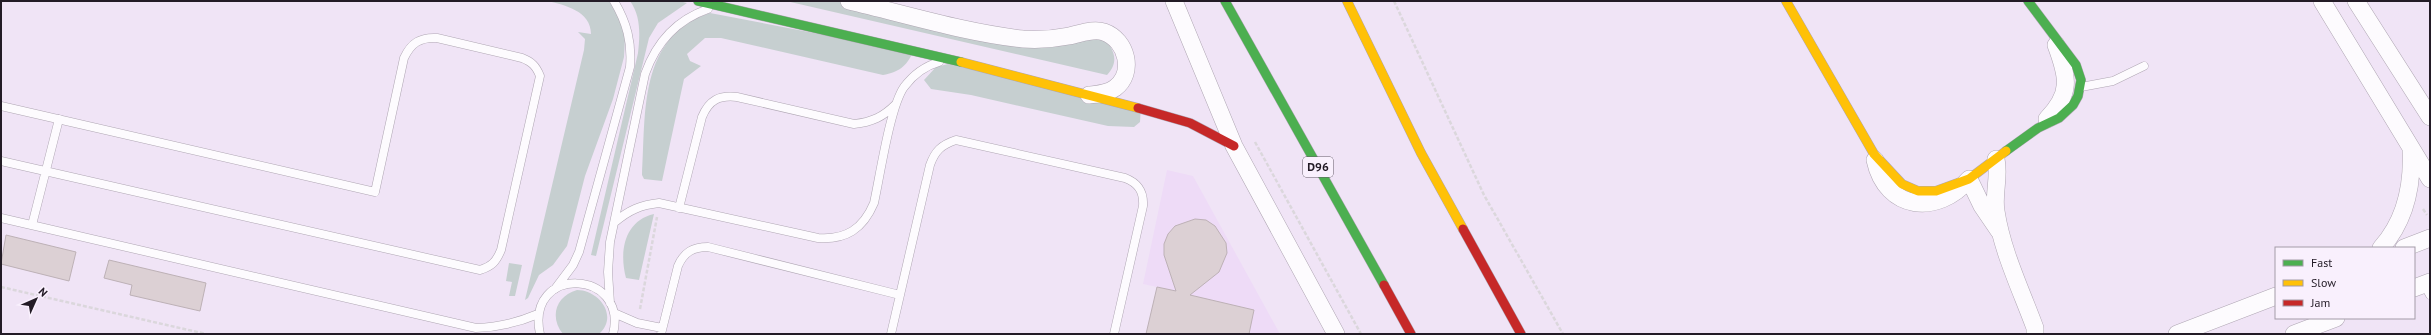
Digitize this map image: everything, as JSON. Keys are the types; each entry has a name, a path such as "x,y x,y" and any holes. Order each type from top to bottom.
{"street":[{"path":"698,1 949,59 1088,95 1190,123 1234,146"},
{"path":"849,1 1012,37 1048,39 1090,30 1104,31 1116,38 1124,50 1127,63 1124,77 1115,88 1103,94 1088,95"},
{"path":"1174,1 1234,146 1336,334"},
{"name":"D96","path":"1225,1 1411,334"},
{"path":"1347,1 1421,153 1521,334"},
{"path":"1786,1 1874,154 1878,170 1885,184 1898,195 1913,202 1929,203 1945,200 1959,191 1969,179 2038,128 2067,112 2078,96 2081,80 2076,65 2053,37 2028,1"},
{"path":"2322,1 2430,179"},
{"path":"2356,1 2430,117"},
{"path":"2038,128 2060,104 2066,84 2063,63 2053,37"},
{"path":"2382,247 2394,229 2404,210 2410,189 2412,167 2411,146"},
{"path":"1996,159 1998,172 1994,198 1999,231 2038,332"},
{"path":"1969,179 1982,206 1999,231"},
{"path":"2407,247 2430,238"},
{"path":"2177,334 2275,296"},
{"path":"2294,334 2333,319"}],"lane":[{"path":"540,334 538,314 544,300 555,289 573,265 579,252 630,67 631,49 629,31 614,1"},
{"path":"610,303 608,272 615,222 645,74 652,54 665,37 680,23 698,12 718,6"},
{"path":"1,106 375,192 404,58 408,48 416,41 426,37 437,38 522,58 534,64 540,76 501,250 497,260 489,267 480,270 1,161"},
{"path":"615,222 627,212 643,205 659,203 818,238 833,239 847,236 864,222 874,203 896,104 904,87 916,74 932,64 949,59"},
{"path":"2080,87 2113,81 2144,66"},
{"path":"679,208 702,117 707,106 715,99 726,96 737,97 854,124 870,122 885,115 896,104"},
{"path":"32,225 59,119"},
{"path":"891,334 934,153 944,144 956,140 969,141 1125,178 1140,188 1144,196 1143,206 1114,334"},
{"path":"1,218 476,328 504,326 538,314"},
{"path":"614,312 637,323 661,331 678,266 682,257 689,250 698,247 708,247 900,295"},
{"path":"555,289 564,284 586,284 596,288 610,303 614,312 615,323 613,334"}],"path":[{"path":"1394,1 1484,195 1563,334"},
{"path":"637,323 659,203"},
{"path":"1,287 206,334"}],"shaded area":[{"path":"547,1 609,1 622,21 625,39 624,57 613,99 585,176 567,246 553,265 539,275 528,298 525,300 584,50 585,39 578,32 591,34 590,26 587,20 576,10"},
{"path":"630,1 679,1 687,3 658,23 649,38 596,256 591,255 638,53 638,19 634,7"},
{"path":"786,1 838,1 1005,39 1102,36 1112,50 1114,60 1111,70 1107,75"},
{"path":"710,13 913,52 905,65 898,70 883,75 721,38 705,38 687,54 690,61 701,66 684,79 662,181 644,179 642,175 646,102 650,79 658,58 670,40 687,24"},
{"path":"948,64 1141,107 1140,122 1134,127 1108,126 971,95 931,89 924,80 936,67"},
{"path":"1167,170 1193,176 1280,334 1146,334 1157,287 1143,284"},
{"path":"654,214 639,280 626,278 623,258 626,239 630,230 636,223"},
{"path":"509,263 522,265 515,296 509,296 512,282 506,281"},
{"path":"577,290 593,294 604,305 607,312 607,320 605,327 599,334 563,334 556,321 557,308 560,302 564,297"}],"building":[{"path":"1195,219 1206,220 1215,226 1226,243 1227,253 1219,272 1190,295 1254,310 1249,334 1146,334 1157,287 1176,291 1164,255 1164,244 1168,234 1175,226"},
{"path":"6,235 76,252 69,281 1,264"},
{"path":"109,260 206,283 200,311 130,295 132,285 104,278"}],"traffic: fast":[{"path":"698,1 961,62"},
{"path":"1225,1 1384,285"},
{"path":"2006,151 2038,128 2059,118 2073,105 2078,96 2081,80 2076,65 2028,1"}],"traffic: slow":[{"path":"1347,1 1421,153 1463,229"},
{"path":"1786,1 1874,154 1902,184 1918,191 1936,191 1969,179 2006,151"},
{"path":"961,62 1138,108"}],"traffic: jam":[{"path":"1138,108 1190,123 1234,146"},
{"path":"1463,229 1521,334"},
{"path":"1384,285 1411,334"}]}
